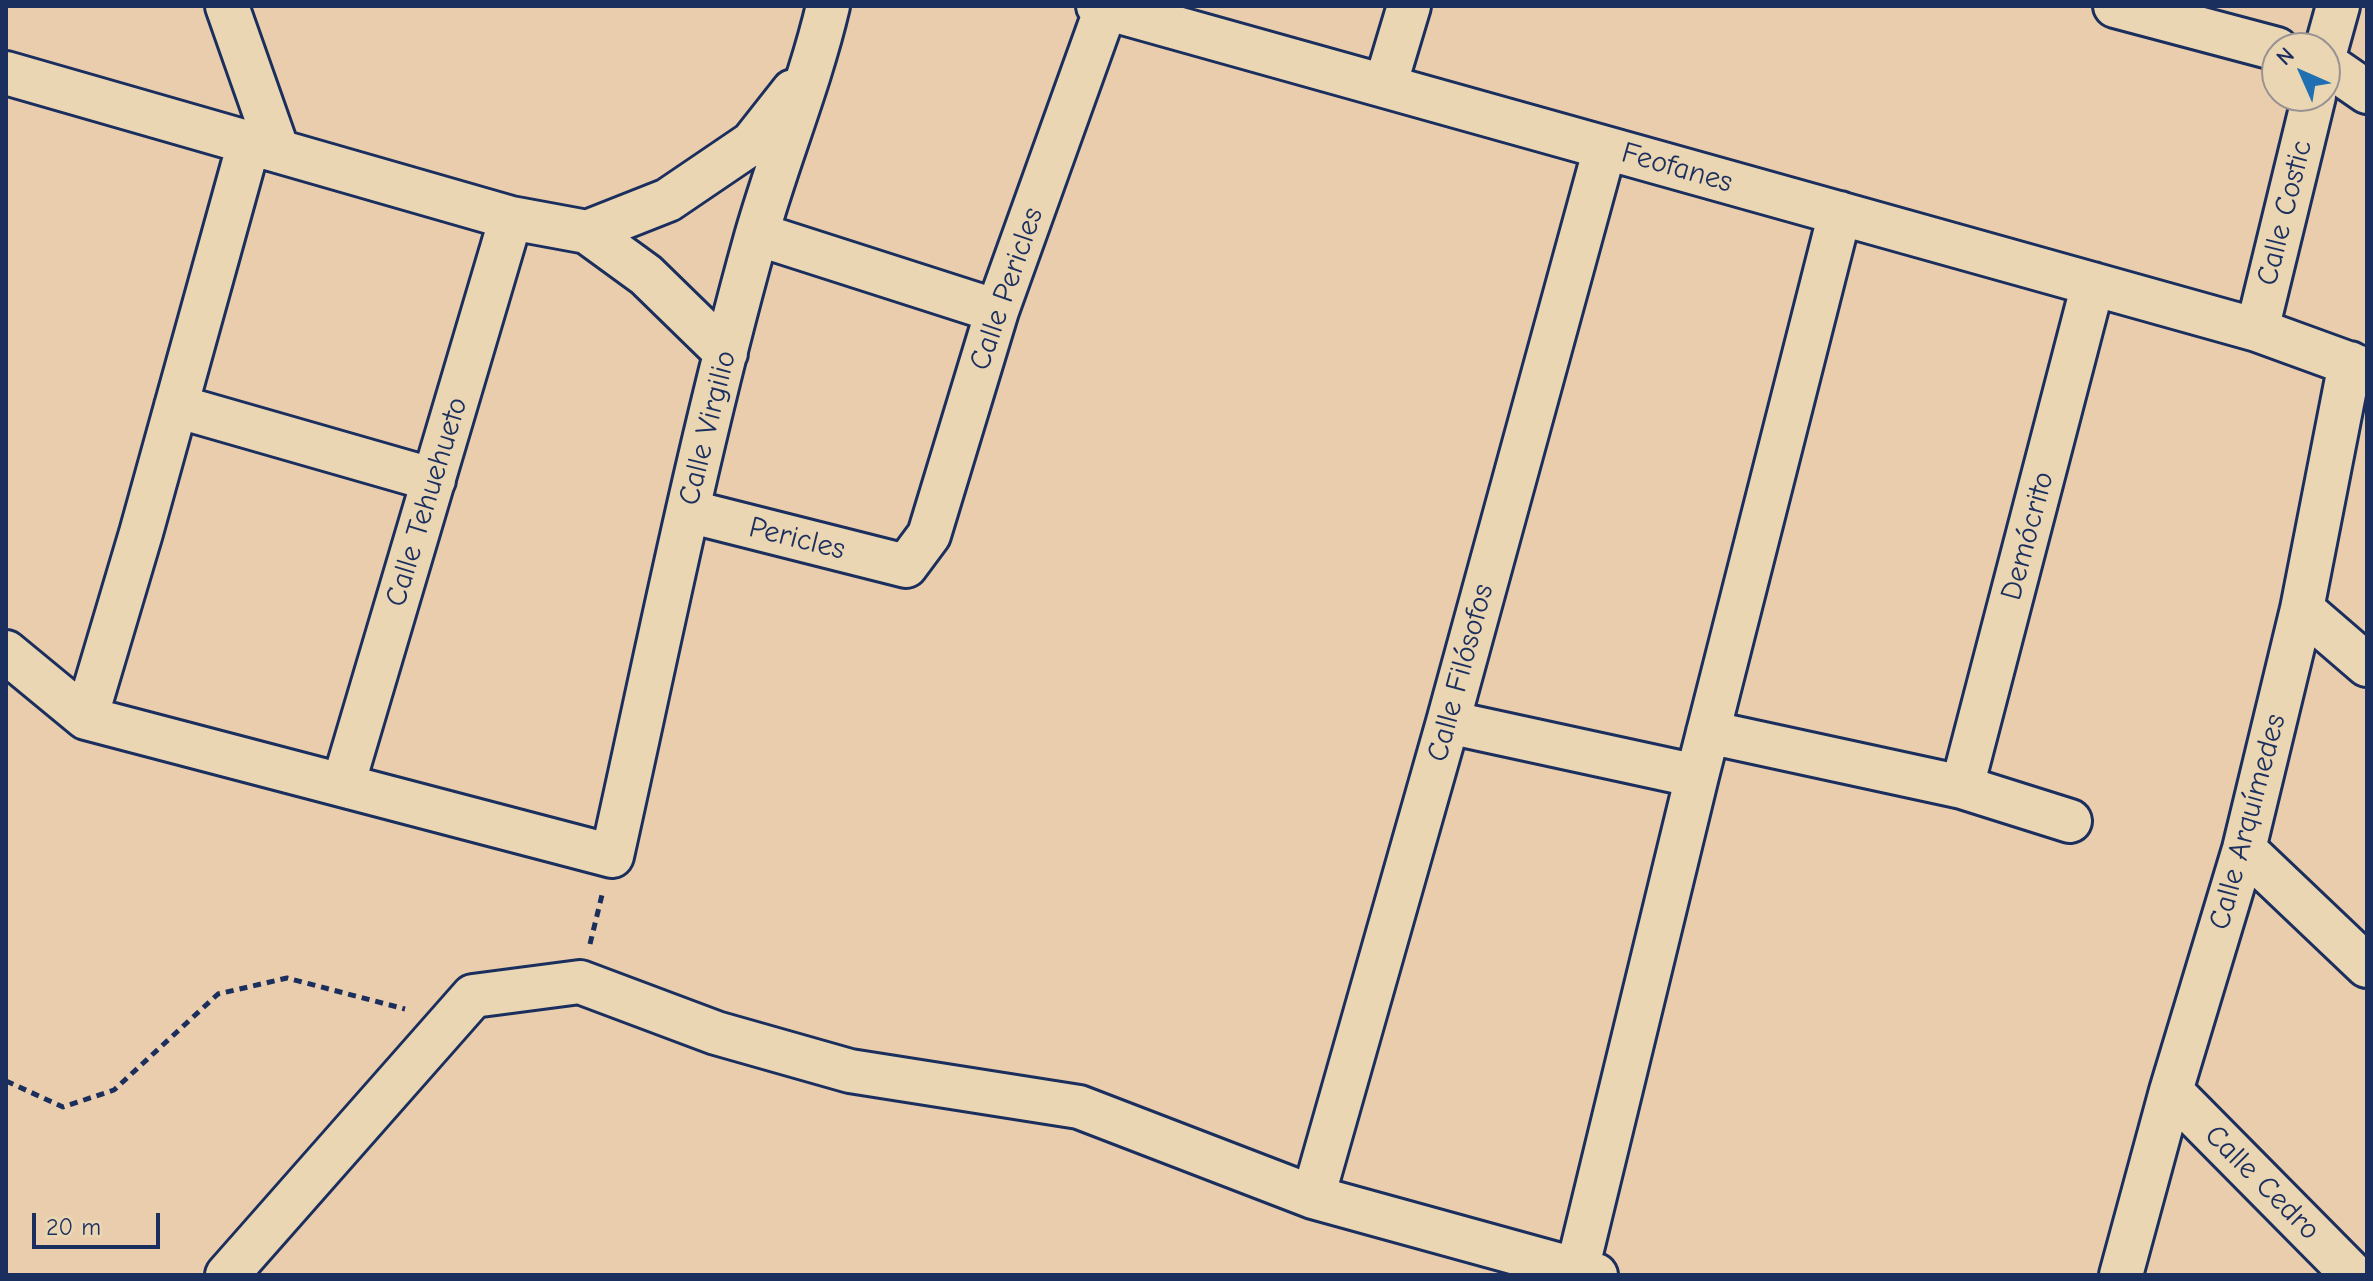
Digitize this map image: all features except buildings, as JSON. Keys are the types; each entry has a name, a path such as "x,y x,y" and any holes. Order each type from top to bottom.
{"street":[{"path":"86,718 176,406 264,147 227,6"},
{"name":"Calle Virgilio","path":"612,856 726,353 757,234 814,65 828,6"},
{"path":"1385,86 1409,6"},
{"path":"2115,6 2261,45"},
{"path":"2331,32 2338,6"},
{"name":"Feofanes","path":"1102,7 2257,330 2358,366"},
{"name":"Calle Pericles","path":"906,566 929,535 997,311 1102,7"},
{"path":"587,232 668,200 752,143 814,65"},
{"path":"6,73 511,218 587,232 646,275 726,353"},
{"path":"2341,74 2367,92"},
{"name":"Calle Costic","path":"2257,330 2310,112"},
{"name":"Calle Filósofos","path":"1313,1197 1448,722 1605,148"},
{"path":"227,1275 473,996 580,982 716,1033 850,1071 1079,1107 1313,1197 1586,1273 1697,776 1840,213"},
{"name":"Calle Tehuehueto","path":"343,785 511,218"},
{"path":"757,234 997,311"},
{"name":"Demócrito","path":"1962,787 2093,284"},
{"name":"Calle Arquímedes","path":"2121,1275 2171,1091 2244,849 2358,366"},
{"path":"176,406 434,480"},
{"name":"Pericles","path":"688,511 906,566"},
{"path":"2302,609 2367,665"},
{"path":"6,652 86,718 612,856"},
{"path":"1448,722 1697,776"},
{"path":"1708,732 1962,787 2070,821"},
{"path":"2244,849 2367,966"},
{"name":"Calle Cedro","path":"2171,1091 2353,1275"}],"path":[{"path":"580,982 612,856"},
{"path":"6,1081 63,1107 114,1090 218,994 287,978 408,1010"}]}
